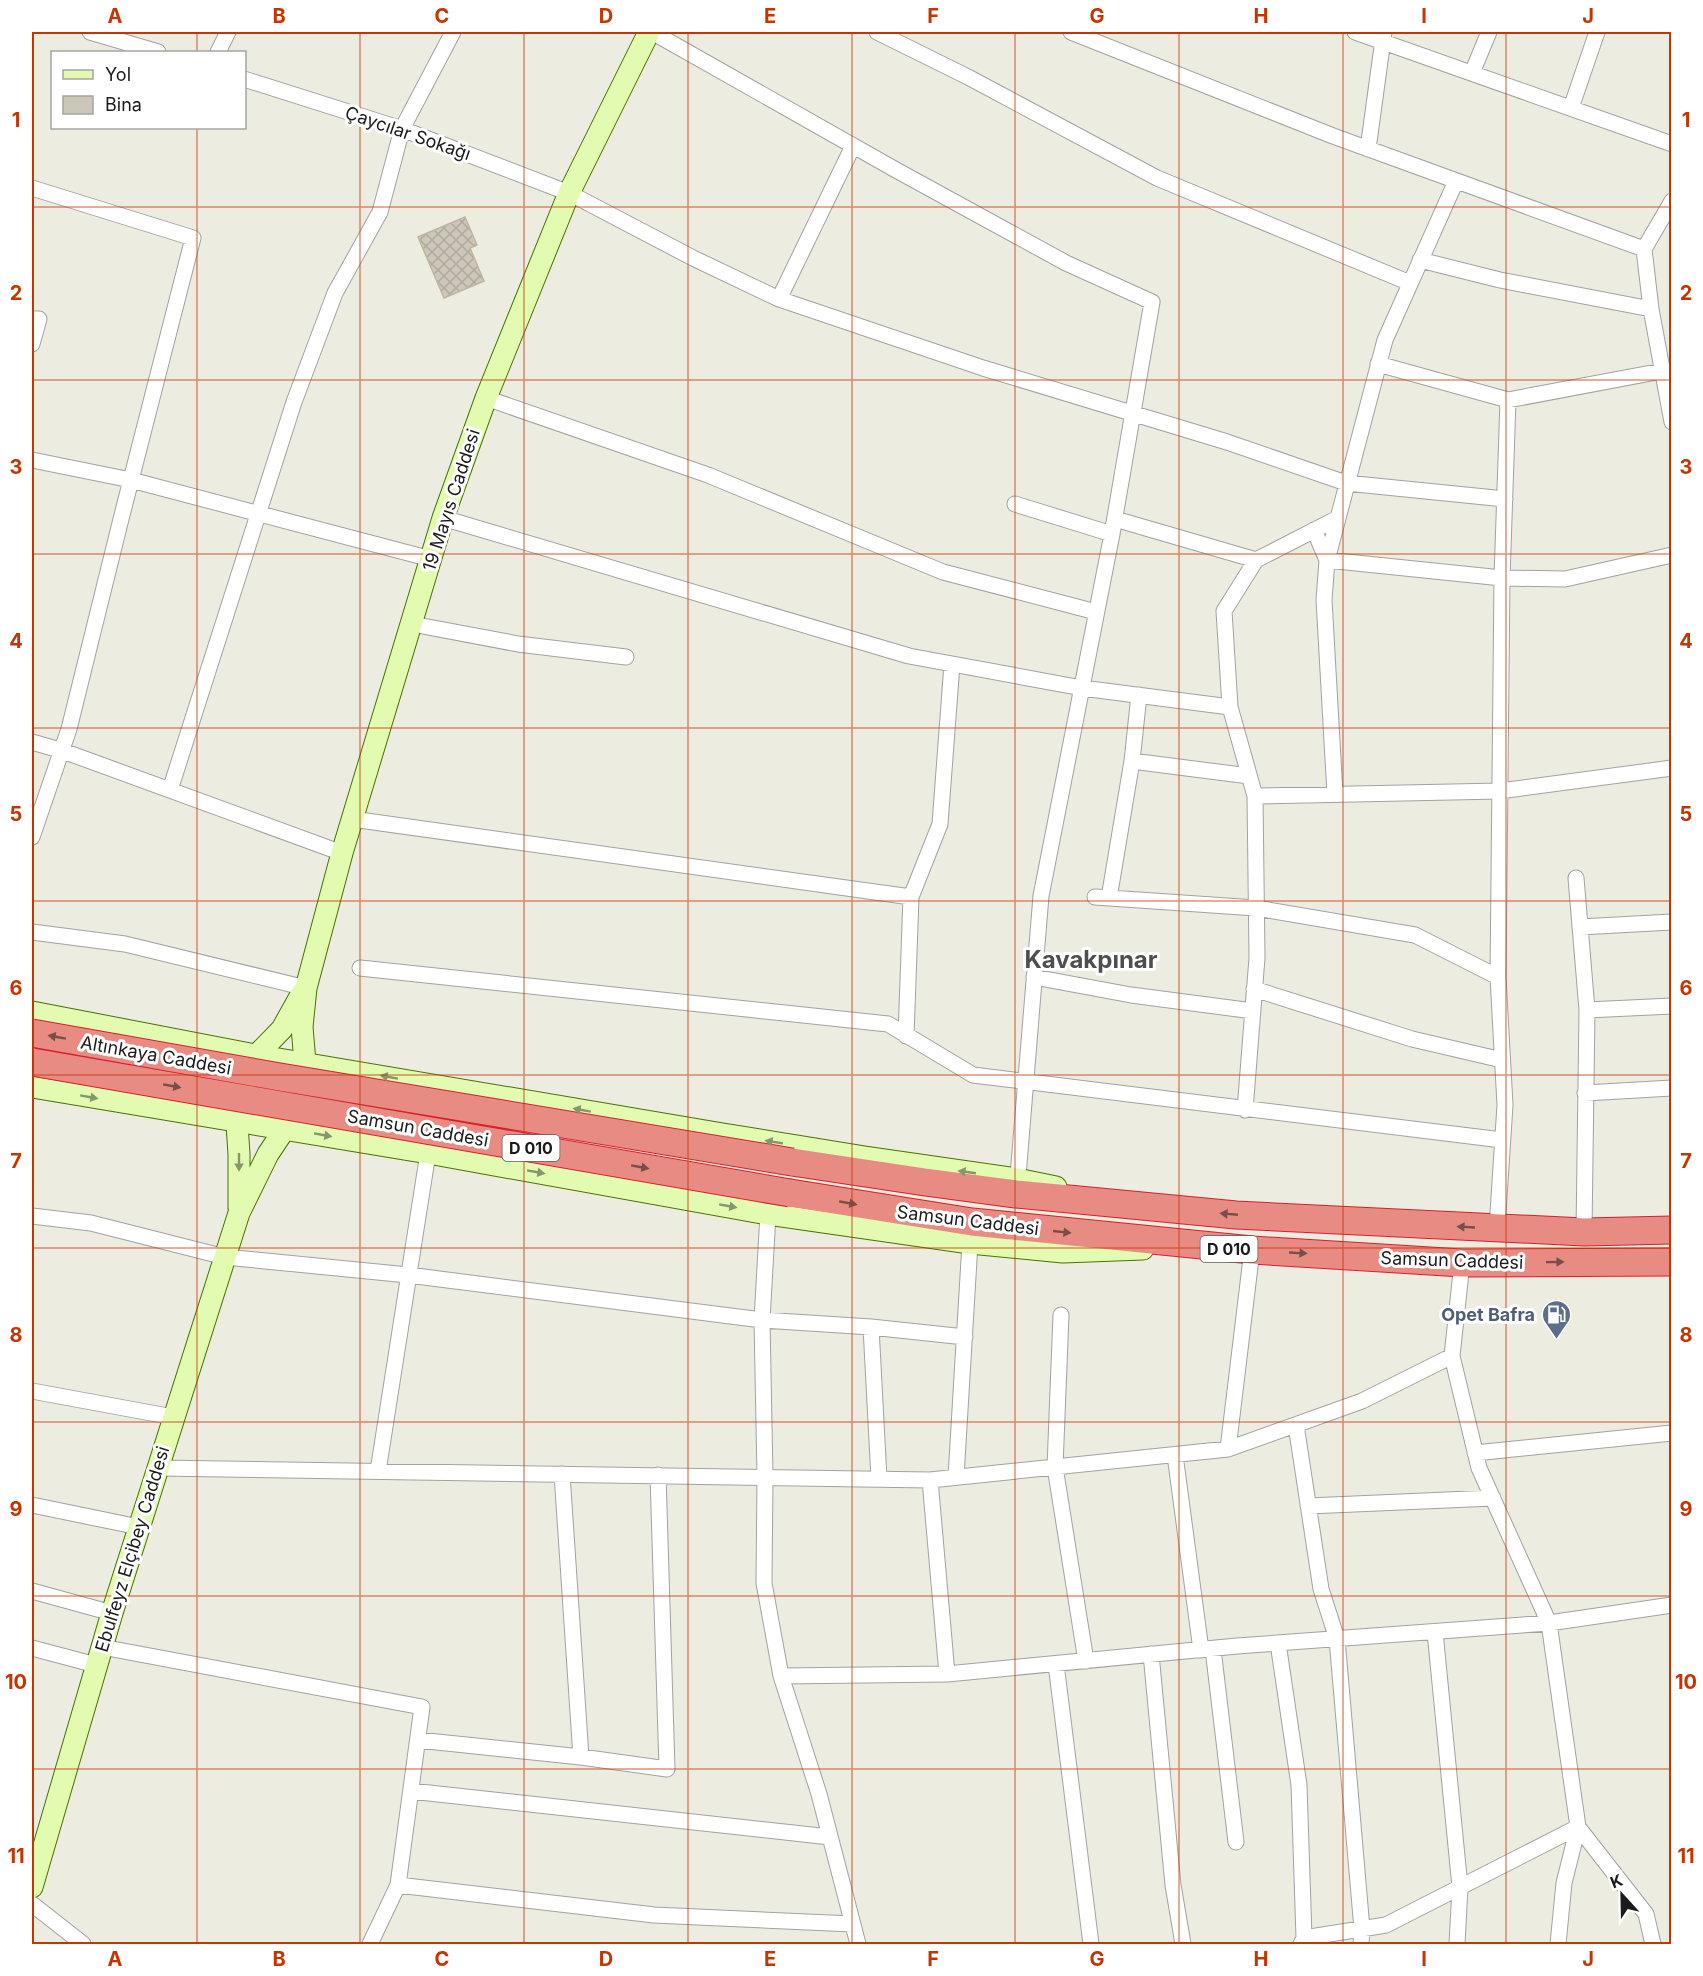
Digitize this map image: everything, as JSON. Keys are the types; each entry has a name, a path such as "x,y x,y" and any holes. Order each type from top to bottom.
{"highway":[{"name":"Altınkaya Caddesi","path":"32,1033 280,1077"},
{"name":"Altınkaya Caddesi","path":"32,1062 272,1103"},
{"name":"Samsun Caddesi","path":"280,1077 925,1182 1017,1186 1148,1206 1236,1215 1584,1232 1671,1230"},
{"name":"Samsun Caddesi","path":"272,1103 790,1193 972,1222 1252,1251 1462,1263 1671,1262"}],"street":[{"path":"90,32 155,51"},
{"path":"218,51 228,32"},
{"path":"170,790 294,402 335,293 380,212 402,129 453,32"},
{"path":"32,1012 255,1055 865,1157 1017,1186 1041,896 1115,519 1152,302 1066,263 651,32"},
{"name":"19 Mayıs Caddesi","path":"303,1093 306,1063 302,1027 306,988 342,853 443,518 486,398 569,193 651,32"},
{"path":"877,32 968,77 1157,178 1410,283"},
{"path":"1071,32 1087,34 1368,149 1644,249"},
{"path":"1355,32 1384,37 1472,73 1671,144"},
{"path":"1472,73 1489,32"},
{"path":"1571,108 1597,32"},
{"path":"1368,149 1384,37"},
{"name":"Çaycılar Sokağı","path":"246,80 402,129 569,193 693,258 779,299 983,368 1227,442 1346,483 1505,499"},
{"path":"779,299 854,146"},
{"path":"1335,794 1324,600 1327,560 1385,340 1456,181"},
{"path":"32,188 193,238 63,751 32,837"},
{"path":"1671,201 1644,249 1651,309 1671,422"},
{"path":"1420,260 1500,280 1651,309"},
{"path":"32,319 39,319 32,345"},
{"path":"1378,364 1508,400 1662,371"},
{"path":"486,398 708,475 943,572 1096,612"},
{"path":"1497,1228 1505,1105 1498,976 1502,578 1508,400"},
{"path":"32,460 130,480 431,559"},
{"path":"1015,504 1112,534"},
{"path":"443,518 909,656 1082,687 1230,707"},
{"path":"1245,1110 1257,958 1255,796 1230,707 1224,611 1256,560 1338,518"},
{"path":"1115,519 1256,560"},
{"path":"1314,530 1327,560"},
{"path":"1327,560 1502,578 1565,579 1671,555"},
{"path":"412,624 518,644 626,657"},
{"path":"906,1036 911,897 940,824 952,664"},
{"path":"1139,695 1132,761 1102,897 1256,908 1415,935 1498,976"},
{"path":"32,742 63,751 342,853"},
{"path":"1132,761 1249,776"},
{"path":"1255,796 1500,791 1671,768"},
{"path":"352,819 911,897"},
{"path":"1576,878 1587,1010 1584,1232"},
{"path":"1580,927 1671,922"},
{"path":"32,932 124,944 306,988"},
{"path":"360,968 888,1024 973,1075 1502,1140"},
{"path":"1034,977 1131,995 1252,1011"},
{"name":"19 Mayıs Caddesi","path":"241,1083 255,1055 282,1029 306,988"},
{"path":"1254,989 1412,1039 1502,1060"},
{"path":"1587,1010 1671,1006"},
{"name":"Ebulfeyz Elçibey Caddesi","path":"239,1213 236,1105 241,1083"},
{"path":"32,1088 428,1152 768,1214 970,1243 1063,1252 1203,1246"},
{"path":"1585,1093 1671,1088"},
{"name":"Ebulfeyz Elçibey Caddesi","path":"32,1887 112,1613 239,1213 268,1154 286,1129 303,1093"},
{"path":"378,1471 428,1152"},
{"path":"768,1214 762,1320 765,1477 764,1583 781,1676 819,1794 858,1944"},
{"path":"32,1216 91,1223 225,1257 408,1275 762,1320 871,1327 965,1337"},
{"path":"956,1477 970,1243"},
{"path":"1228,1449 1252,1251"},
{"path":"1462,1263 1452,1356 1479,1468 1549,1623 1578,1827 1564,1883 1558,1944"},
{"path":"1061,1315 1055,1467 1086,1661"},
{"path":"871,1327 879,1479"},
{"path":"157,1468 930,1480 1228,1449 1362,1401 1452,1356"},
{"path":"32,1390 173,1417"},
{"path":"1296,1425 1321,1589 1337,1639 1362,1929 1361,1944"},
{"path":"1475,1453 1671,1434"},
{"path":"1175,1455 1236,1842"},
{"path":"562,1474 581,1757"},
{"path":"418,1740 581,1757 668,1769 658,1475"},
{"path":"930,1480 947,1674"},
{"path":"1308,1506 1492,1498"},
{"path":"32,1505 139,1527"},
{"path":"32,1591 112,1613"},
{"path":"781,1676 947,1674 1207,1649 1549,1623 1671,1605"},
{"path":"1435,1632 1460,1887 1457,1944"},
{"path":"1278,1643 1299,1785 1303,1941 1386,1925 1578,1827"},
{"path":"32,1648 99,1656 422,1707 398,1885 370,1944"},
{"path":"1151,1654 1173,1885 1183,1944"},
{"path":"1056,1664 1091,1944"},
{"path":"411,1791 830,1837"},
{"path":"1578,1827 1646,1914 1653,1944"},
{"path":"398,1885 654,1916 853,1924"},
{"path":"32,1904 83,1944"}],"building":[{"path":"465,217 477,245 470,248 484,281 444,298 418,237"}],"place":[{"name":"Opet Bafra","path":"1556,1340"}],"district":[{"name":"Kavakpınar","path":"1091,959"}]}
